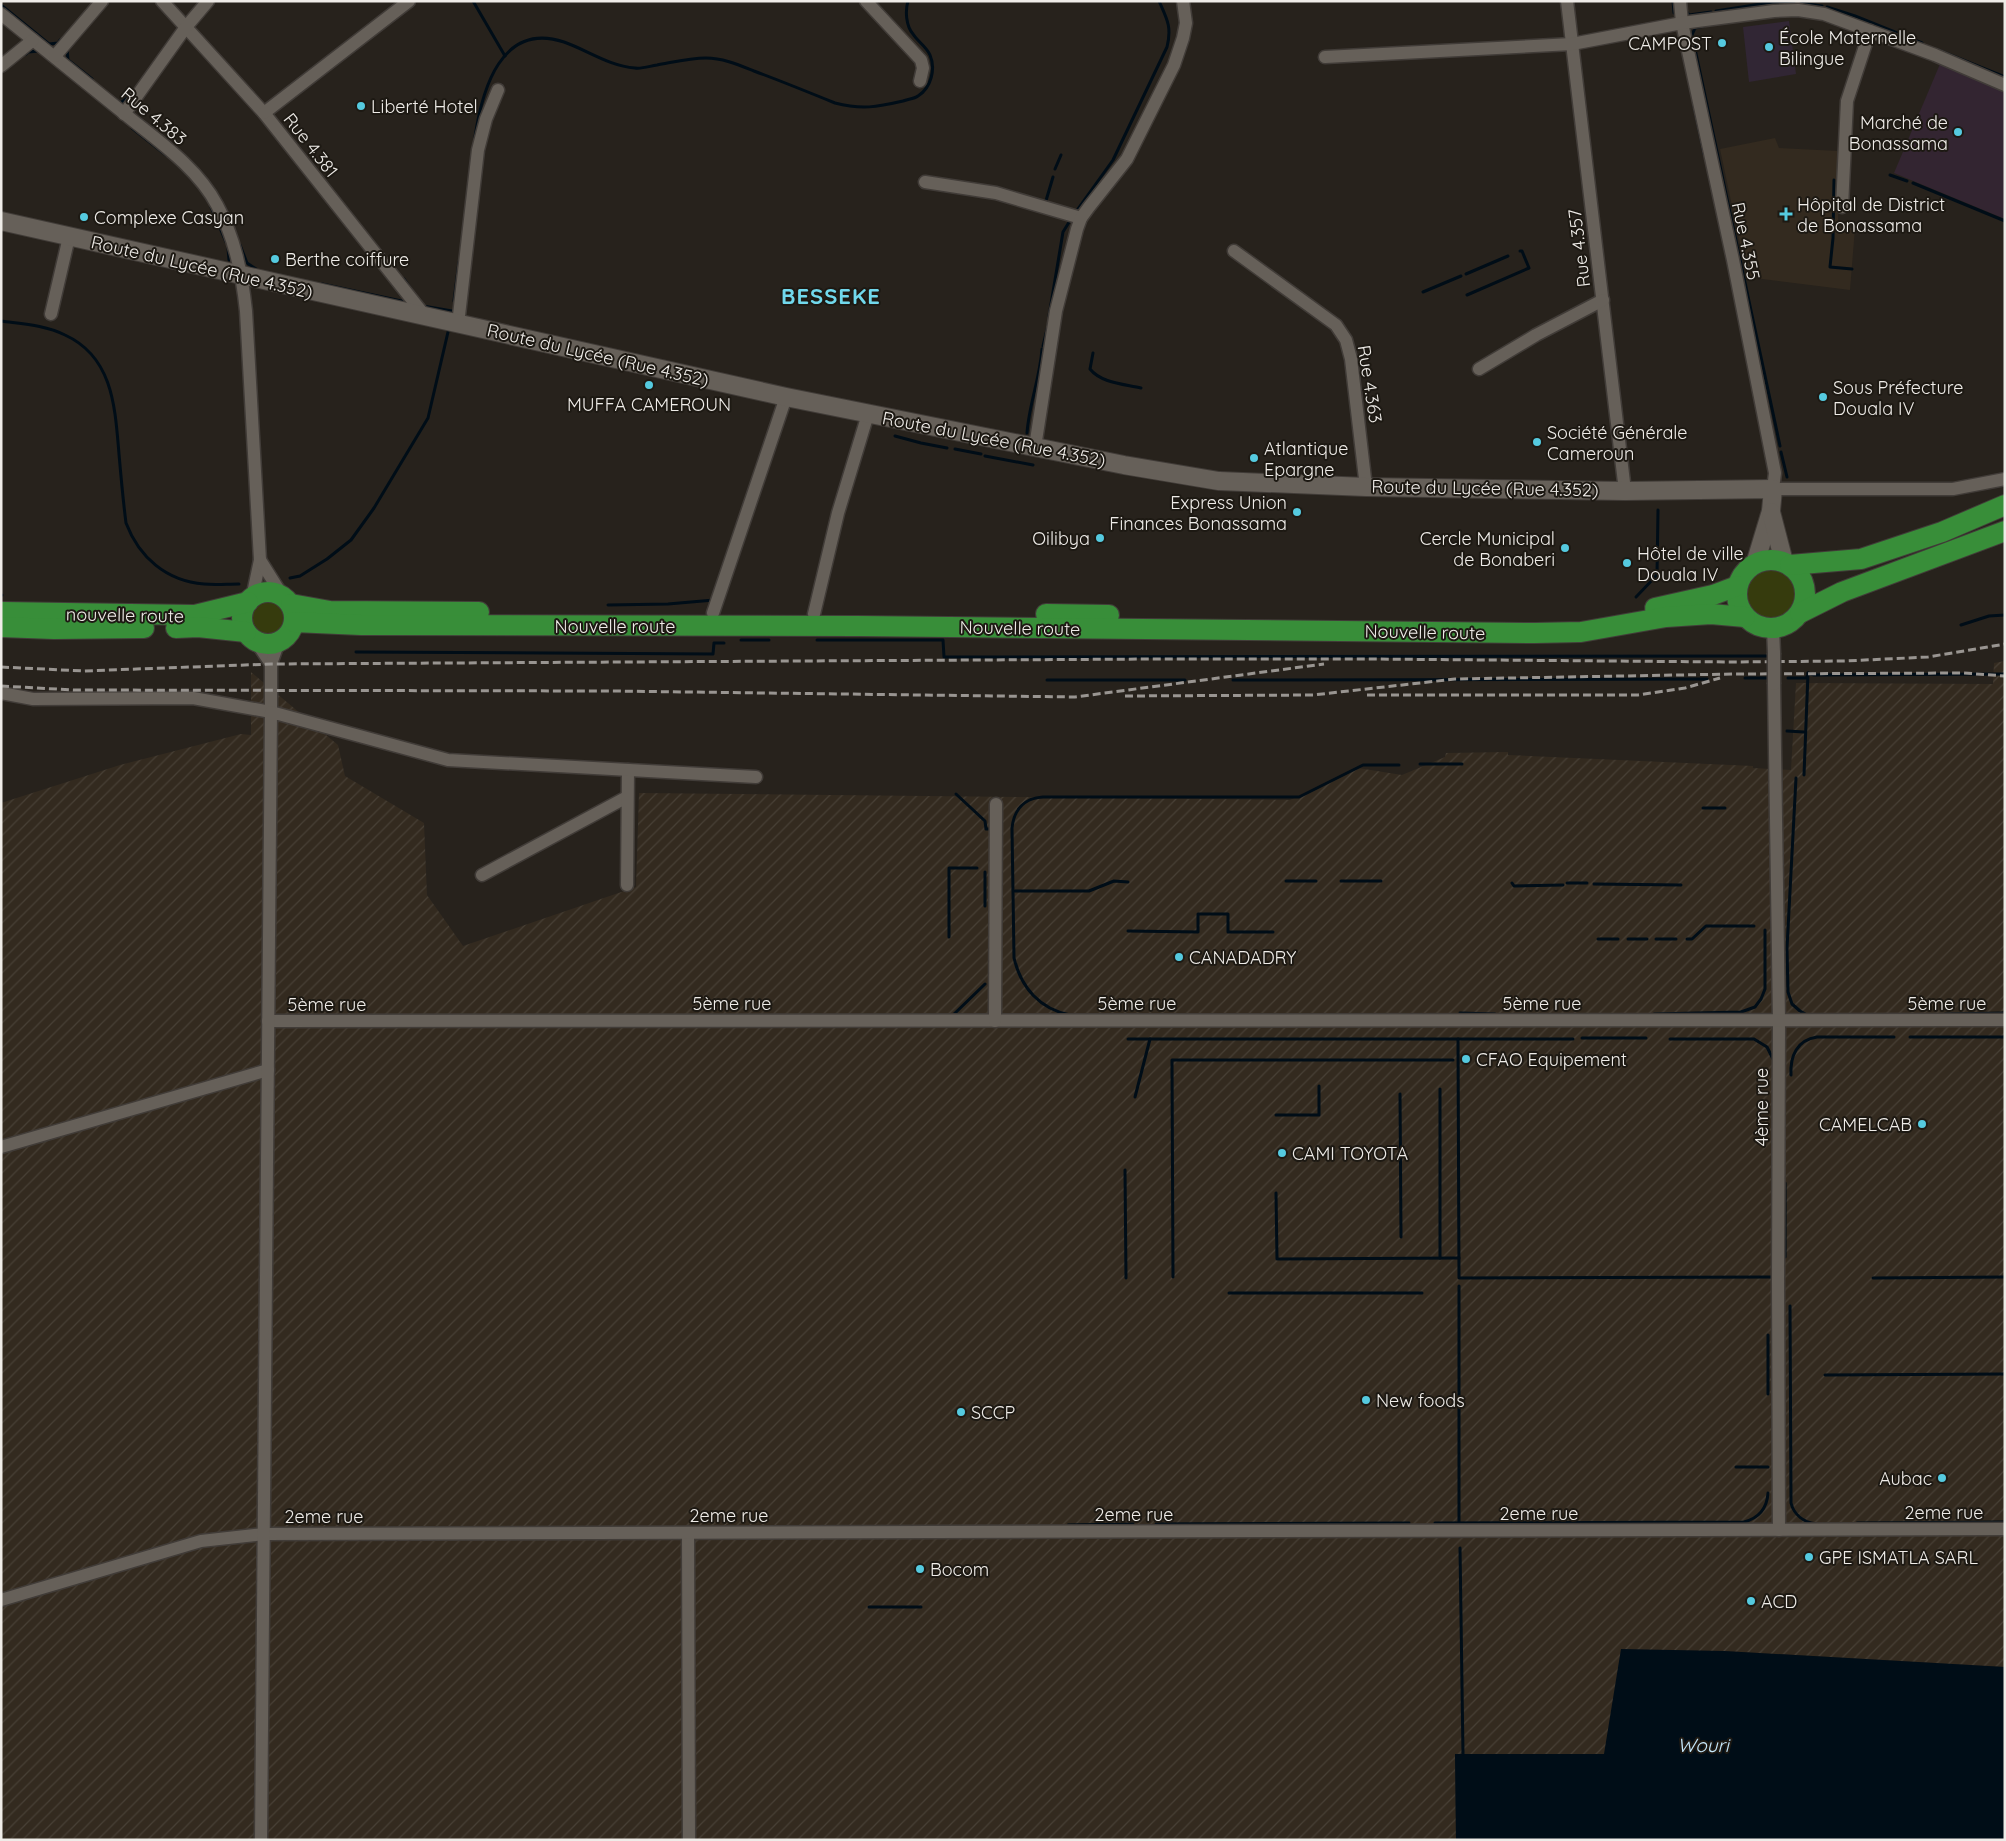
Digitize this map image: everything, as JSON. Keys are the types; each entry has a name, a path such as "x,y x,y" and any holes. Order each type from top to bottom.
{"highway":[{"path":"2005,505 1942,532 1861,559 1787,564 1769,560 1755,564 1744,573 1737,586 1737,602 1745,617 1758,626 1773,629 1788,624 1800,613 1842,592 2005,531"},
{"path":"1787,564 1800,575 1805,587 1805,600 1800,613"},
{"name":"Nouvelle route","path":"289,607 360,625 860,620 1078,614 1532,622 1580,620 1662,606 1713,595 1737,586"},
{"path":"263,592 270,592 289,607 289,634 280,641 267,644 251,636 242,620 244,608 250,600 263,592"},
{"name":"nouvelle route","path":"1,612 195,616 250,600"},
{"name":"Nouvelle route","path":"289,607 330,611 814,614 860,620 1535,633 1581,632 1675,617 1711,614 1745,617"},
{"name":"nouvelle route","path":"1,627 54,630 198,627 251,636"}],"main road":[{"name":"Route du Lycée (Rue 4.352)","path":"1,221 786,397 1124,466 1219,481 1366,487 1625,491 1773,489"},
{"path":"1755,564 1771,511 1773,489"},
{"path":"1771,511 1787,564"}],"street":[{"path":"55,56 102,1"},
{"name":"Rue 4.381","path":"162,1 264,113 425,316"},
{"path":"124,114 186,27 208,1"},
{"path":"866,1 921,60 923,64 920,81"},
{"path":"1035,447 1056,311 1066,266 1081,218 1127,158 1174,65 1184,38 1186,23 1183,1"},
{"name":"Rue 4.357","path":"1567,1 1625,491"},
{"name":"Rue 4.355","path":"1680,1 1682,24 1731,252 1775,473 1773,489"},
{"path":"264,113 401,3"},
{"path":"1324,57 1572,44 1682,24 1799,6 1935,55 2005,85"},
{"name":"Rue 4.383","path":"1,14 175,155 205,186 217,205 232,239 243,276 260,560"},
{"path":"1842,207 1847,101 1870,31"},
{"path":"1,66 33,40"},
{"path":"458,324 478,150 486,119 498,90"},
{"path":"925,182 996,193 1081,218"},
{"path":"51,314 70,237"},
{"name":"Rue 4.363","path":"1234,251 1336,325 1346,340 1351,359 1366,487"},
{"path":"1479,368 1536,335 1603,300"},
{"path":"713,613 786,397"},
{"path":"814,614 838,513 868,414"},
{"name":"Route du Lycée (Rue 4.352)","path":"1773,489 1953,489 2005,479"},
{"path":"250,600 260,560"},
{"path":"260,560 289,607"},
{"name":"4ème rue","path":"1773,629 1779,1021 1779,1530"},
{"path":"251,636 270,664"},
{"path":"261,1840 270,664 280,641"},
{"path":"1,694 33,699 193,698 271,712 448,760 756,778"},
{"path":"627,885 628,770"},
{"path":"482,875 628,797"},
{"path":"995,1021 996,804"},
{"name":"5ème rue","path":"268,1021 2005,1020"},
{"path":"1,1147 268,1070"},
{"name":"2eme rue","path":"1,1600 201,1541 264,1534 2005,1529"},
{"path":"688,1532 689,1840"}],"shaded area":[{"name":"École Maternelle Bilingue","path":"1789,21 1796,74 1749,82 1743,27"},
{"name":"Marché de Bonassama","path":"1940,64 2005,90 2005,219 1894,173"},
{"name":"Hôpital de District de Bonassama","path":"1775,138 1779,148 1838,151 1838,227 1855,228 1850,290 1747,277 1720,149"},
{"path":"2005,661 2005,1667 1724,1651 1604,1754 1455,1754 1456,1840 1,1840 1,803 120,765 241,734 251,735 251,672 338,745 345,776 424,823 427,895 463,946 636,887 639,793 1290,800 1358,768 1402,775 1445,757 1446,753 1508,752 1508,755 1753,766 1753,768 1791,770 1796,683 1993,684 1994,663"}],"green space":[{"path":"1766,570 1776,570 1785,574 1791,580 1794,585 1794,603 1785,614 1776,618 1766,618 1757,614 1751,608 1747,599 1747,589 1751,580 1757,574"},
{"path":"273,597 281,600 287,606 290,618 287,630 281,636 265,639 257,636 251,630 248,614 251,606 257,600"}],"water":[{"name":"Wouri","path":"1621,1649 1724,1651 2005,1667 2005,1840 1456,1840 1455,1754 1604,1754"}],"waterway":[{"path":"473,1 505,56"},
{"path":"475,137 483,99 498,64 510,50 524,41 542,38 573,45 625,67 643,68 676,61 712,58 743,66 835,103 845,105 877,106 913,98 922,93 929,83 932,72 932,60 909,27 906,14 908,1"},
{"path":"1075,213 1113,160 1167,47 1169,28 1159,1"},
{"path":"1673,1 1674,13"},
{"path":"1716,11 1767,3 1794,2"},
{"path":"1801,3 1822,6"},
{"path":"1,5 49,44 58,43 60,40"},
{"path":"1827,7 1855,16 1922,43"},
{"path":"1687,12 1689,15 1711,12"},
{"path":"1704,26 1695,28 1692,35 1780,446"},
{"path":"67,49 68,60 92,79"},
{"path":"1938,50 2005,77"},
{"path":"26,54 39,51"},
{"path":"118,101 120,103 129,97"},
{"path":"1694,106 1704,154"},
{"path":"132,128 166,155"},
{"path":"1055,169 1061,155"},
{"path":"1890,175 1907,181"},
{"path":"1045,204 1053,177"},
{"path":"1834,180 1833,238 1830,267 1852,269"},
{"path":"1913,183 2005,221"},
{"path":"211,207 226,242"},
{"path":"1049,316 1063,232 1071,219"},
{"path":"240,245 247,263 256,269"},
{"path":"228,248 229,260"},
{"path":"1467,295 1529,268 1522,251 1520,251"},
{"path":"1466,274 1508,256"},
{"path":"454,301 459,262"},
{"path":"1423,292 1461,276"},
{"path":"404,279 411,289"},
{"path":"322,284 406,302"},
{"path":"423,306 452,311"},
{"path":"1,321 42,327 65,335 81,345 93,356 102,370 109,385 116,419 126,523 138,546 146,556 166,572 190,582 239,584"},
{"path":"1043,346 1048,325"},
{"path":"290,578 300,576 327,559 351,540 374,508 428,418 448,332"},
{"path":"1027,433 1042,349"},
{"path":"1093,353 1090,369 1095,374 1106,380 1141,388"},
{"path":"895,436 947,448"},
{"path":"955,449 981,454"},
{"path":"1781,452 1787,477"},
{"path":"985,456 1033,465"},
{"path":"1636,597 1657,575 1658,510"},
{"path":"608,605 668,604 714,600"},
{"path":"1961,625 1989,616 2005,615"},
{"path":"741,640 769,640"},
{"path":"817,640 943,640 944,657 1768,656"},
{"path":"356,652 713,654 714,643 724,643"},
{"path":"1808,673 1814,675 2005,674"},
{"path":"1804,775 1808,673"},
{"path":"1788,678 1807,678 1807,676"},
{"path":"1745,678 1769,678"},
{"path":"1233,680 1707,679"},
{"path":"1047,680 1185,680"},
{"path":"1787,731 1804,732"},
{"path":"1420,764 1462,764"},
{"path":"1070,1015 1050,1008 1033,996 1021,979 1014,958 1012,828 1015,816 1021,806 1030,800 1043,797 1299,797 1363,765 1399,765"},
{"path":"1796,778 1787,948 1788,992 1792,1004 1807,1015"},
{"path":"956,794 985,821 986,829 989,829"},
{"path":"1703,808 1725,808"},
{"path":"949,937 949,868 977,868"},
{"path":"985,872 985,906"},
{"path":"1015,891 1089,891 1114,881 1128,882"},
{"path":"1286,881 1316,881"},
{"path":"1341,881 1381,881"},
{"path":"1512,883 1514,886 1563,885"},
{"path":"1567,883 1587,883"},
{"path":"1594,884 1681,885"},
{"path":"1128,931 1198,932 1198,914 1228,914 1228,932 1273,932"},
{"path":"1687,939 1692,939 1706,926 1754,926"},
{"path":"1654,1014 1741,1012 1755,1007 1765,989 1765,930"},
{"path":"1598,939 1618,939"},
{"path":"1628,939 1647,939"},
{"path":"1656,939 1676,939"},
{"path":"952,1016 985,984"},
{"path":"1460,1013 1495,1014"},
{"path":"1945,1014 2005,1013"},
{"path":"1791,1075 1792,1061 1796,1050 1810,1039 1817,1037 1894,1037"},
{"path":"1910,1037 2005,1037"},
{"path":"1582,1038 1646,1038"},
{"path":"1128,1039 1573,1039"},
{"path":"1135,1097 1150,1039"},
{"path":"1458,1039 1459,1278 1775,1277"},
{"path":"1670,1039 1754,1039 1767,1047 1773,1059"},
{"path":"1173,1277 1172,1060 1453,1060"},
{"path":"1276,1115 1319,1115 1319,1086"},
{"path":"1440,1089 1440,1258"},
{"path":"1400,1094 1401,1237"},
{"path":"1125,1170 1126,1278"},
{"path":"1785,1183 1785,1257"},
{"path":"1276,1193 1277,1259 1459,1258"},
{"path":"1873,1278 2005,1277"},
{"path":"1459,1286 1459,1523"},
{"path":"1229,1293 1422,1293"},
{"path":"1790,1306 1791,1503 1794,1511 1800,1517 1807,1522 1816,1524"},
{"path":"1768,1335 1768,1394"},
{"path":"1825,1375 2005,1374"},
{"path":"1736,1467 1768,1467"},
{"path":"1435,1523 1744,1522 1754,1518 1761,1512 1766,1503 1768,1493"},
{"path":"1857,1523 2005,1522"},
{"path":"1156,1524 1409,1523"},
{"path":"1068,1525 1133,1524"},
{"path":"1460,1548 1463,1754"},
{"path":"869,1607 921,1607"}],"railway":[{"path":"1,667 84,671 271,664 1157,659 1845,661 1928,657 2005,644"},
{"path":"1,686 73,690 612,691 1075,697 1324,664"},
{"path":"1125,696 1313,695 1455,679 1735,674 1964,673 2005,676"},
{"path":"1367,695 1638,695 1685,688 1720,678"}],"place":[{"name":"CAMPOST","path":"1722,43"},
{"name":"École Maternelle Bilingue","path":"1769,47"},
{"name":"Liberté Hotel","path":"361,106"},
{"name":"Marché de Bonassama","path":"1958,132"},
{"name":"Hôpital de District de Bonassama","path":"1786,214"},
{"name":"Complexe Casyan","path":"84,217"},
{"name":"Berthe coiffure","path":"275,259"},
{"name":"MUFFA CAMEROUN","path":"649,385"},
{"name":"Sous Préfecture Douala IV","path":"1823,397"},
{"name":"Société Générale Cameroun","path":"1537,442"},
{"name":"Atlantique Epargne","path":"1254,458"},
{"name":"Express Union Finances Bonassama","path":"1297,512"},
{"name":"Oilibya","path":"1100,538"},
{"name":"Cercle Municipal de Bonaberi","path":"1565,548"},
{"name":"Hôtel de ville Douala IV","path":"1627,563"},
{"name":"CANADADRY","path":"1179,957"},
{"name":"CFAO Equipement","path":"1466,1059"},
{"name":"CAMELCAB","path":"1922,1124"},
{"name":"CAMI TOYOTA","path":"1282,1153"},
{"name":"New foods","path":"1366,1400"},
{"name":"SCCP","path":"961,1412"},
{"name":"Aubac","path":"1942,1478"},
{"name":"GPE ISMATLA SARL","path":"1809,1557"},
{"name":"Bocom","path":"920,1569"},
{"name":"ACD","path":"1751,1601"}],"district":[{"name":"BESSEKE","path":"831,296"}]}
